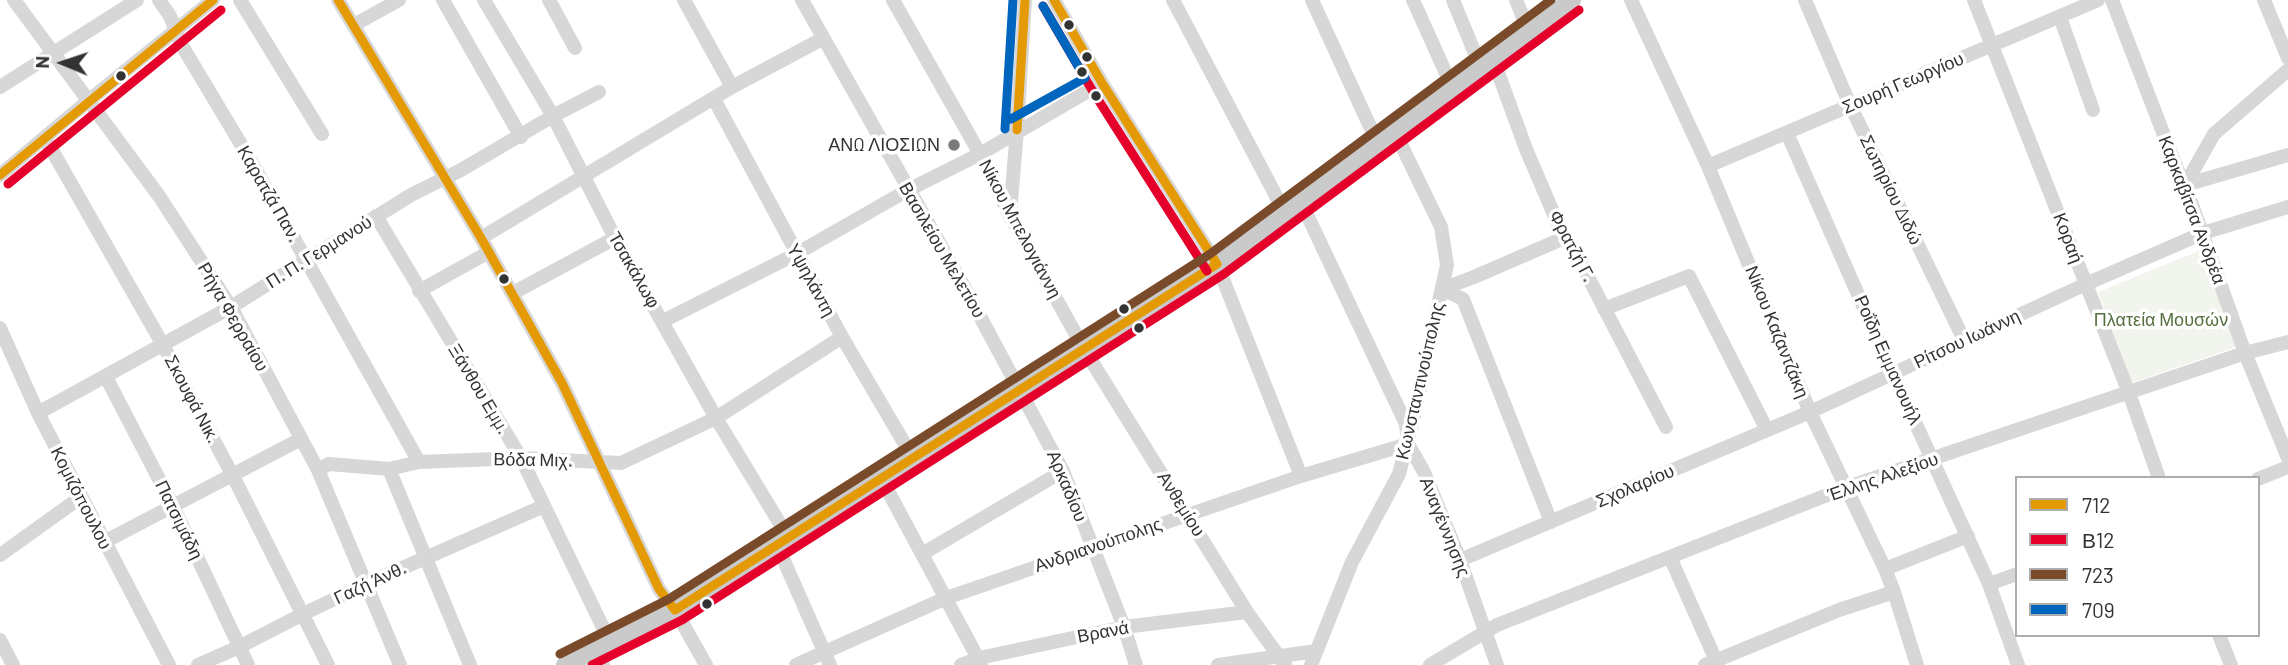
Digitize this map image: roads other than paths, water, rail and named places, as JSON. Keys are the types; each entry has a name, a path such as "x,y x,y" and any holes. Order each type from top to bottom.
{"main road":[{"path":"565,665 603,652 675,610 1217,264 1572,0"}],"street":[{"name":"Ρήγα Φερραίου","path":"14,0 159,197 231,307 318,470 400,665"},
{"path":"0,87 138,0"},
{"name":"Καρατζά Παν.","path":"159,0 176,29 181,44 307,260 419,462"},
{"path":"0,175 213,0"},
{"path":"240,0 322,134"},
{"path":"338,0 513,293 562,383 659,589 675,610 706,665"},
{"path":"354,25 399,0"},
{"path":"443,0 521,137"},
{"name":"Τσακάλωφ","path":"484,0 553,116 615,238 783,541 830,665"},
{"path":"684,0 732,87"},
{"path":"804,4 820,0"},
{"name":"Νίκου Μπελογιάννη","path":"893,0 1084,349"},
{"path":"1009,214 1017,130 1024,0"},
{"path":"1054,0 1102,83 1217,264 1301,476"},
{"path":"1173,0 1285,214"},
{"path":"1312,0 1378,144"},
{"path":"1413,0 1453,89"},
{"name":"Φρατζή Γ.","path":"1453,0 1487,63 1564,238 1571,244 1666,427"},
{"path":"1516,0 1529,32"},
{"name":"Νίκου Καζαντζάκη","path":"1631,0 1708,166 1810,412 1885,569 1917,665"},
{"name":"Σωτηρίου Διδώ","path":"1805,0 1850,105 1964,340"},
{"name":"Κοραή","path":"1974,0 2129,393 2158,476"},
{"name":"Σουρή Γεωργίου","path":"1708,166 2098,0"},
{"name":"Καρκαβίτσα Ανδρέα","path":"2112,0 2176,169 2185,185 2245,353 2288,458"},
{"path":"2264,0 2288,58"},
{"path":"554,2 575,48"},
{"name":"Βασιλείου Μελετίου","path":"804,4 1020,389"},
{"path":"2060,17 2093,110"},
{"path":"481,238 732,87 822,39"},
{"path":"2185,185 2214,134 2288,70"},
{"path":"663,321 796,254 1102,83"},
{"name":"Π. Π. Γερμανού","path":"38,413 231,307 376,216 599,92"},
{"name":"Υψηλάντη","path":"714,99 842,337 913,458"},
{"name":"Κωνσταντινούπολης","path":"1313,658 1352,562 1399,474 1447,265 1441,227 1395,132"},
{"name":"Ροΐδη Εμμανουήλ","path":"1787,133 1989,584 2018,665"},
{"name":"Σκουφά Νικ.","path":"45,138 163,345 233,476 328,665"},
{"path":"2185,185 2288,155"},
{"name":"Αναγέννησης","path":"1301,202 1406,424 1408,444 1424,472 1460,560 1497,665"},
{"name":"Ρίτσου Ιωάννη","path":"1810,412 2203,233 2288,207"},
{"name":"Ξάνθου Εμμ.","path":"376,216 522,458 603,652"},
{"path":"513,293 615,238"},
{"path":"1442,289 1564,238"},
{"path":"419,291 489,252"},
{"path":"1604,309 1689,276 1767,430"},
{"path":"1442,289 1463,299 1551,522"},
{"name":"Κομιζόπουλου","path":"0,328 38,413 169,665"},
{"name":"Βόδα Μιχ.","path":"318,470 329,464 389,469 419,462 522,458 621,463 716,418 842,337"},
{"name":"Έλλης Αλεξίου","path":"1430,665 1485,632 1552,602 1846,488 2245,353 2288,342"},
{"name":"Ανθεμίου","path":"1084,349 1247,612 1282,661"},
{"name":"Πατσιμάδη","path":"106,377 173,506 248,665"},
{"name":"Αρκαδίου","path":"1020,389 1063,471 1124,627 1136,665"},
{"path":"1396,403 1418,397"},
{"name":"Σχολαρίου","path":"1460,560 1810,412"},
{"path":"104,542 301,439"},
{"name":"Ανδριανούπολης","path":"796,665 946,598 1301,476 1408,444"},
{"path":"2260,478 2288,467"},
{"path":"389,469 470,665"},
{"path":"922,554 1063,471"},
{"path":"881,478 980,662"},
{"path":"0,555 81,497"},
{"name":"Γαζή Άνθ.","path":"198,665 239,648 366,584 544,506"},
{"path":"1885,569 1968,537"},
{"path":"1670,557 1713,663 1839,610 1894,592"},
{"path":"1989,584 2015,575"},
{"name":"Βρανά","path":"961,665 1124,627 1247,612"},
{"path":"2220,637 2231,665"},
{"path":"0,640 13,665"},
{"path":"1218,665 1313,658"}],"place":[{"name":"ΑΝΩ ΛΙΟΣΙΩΝ","path":"954,145"}],"park label":[{"name":"Πλατεία Μουσών","path":"2161,320"}]}
